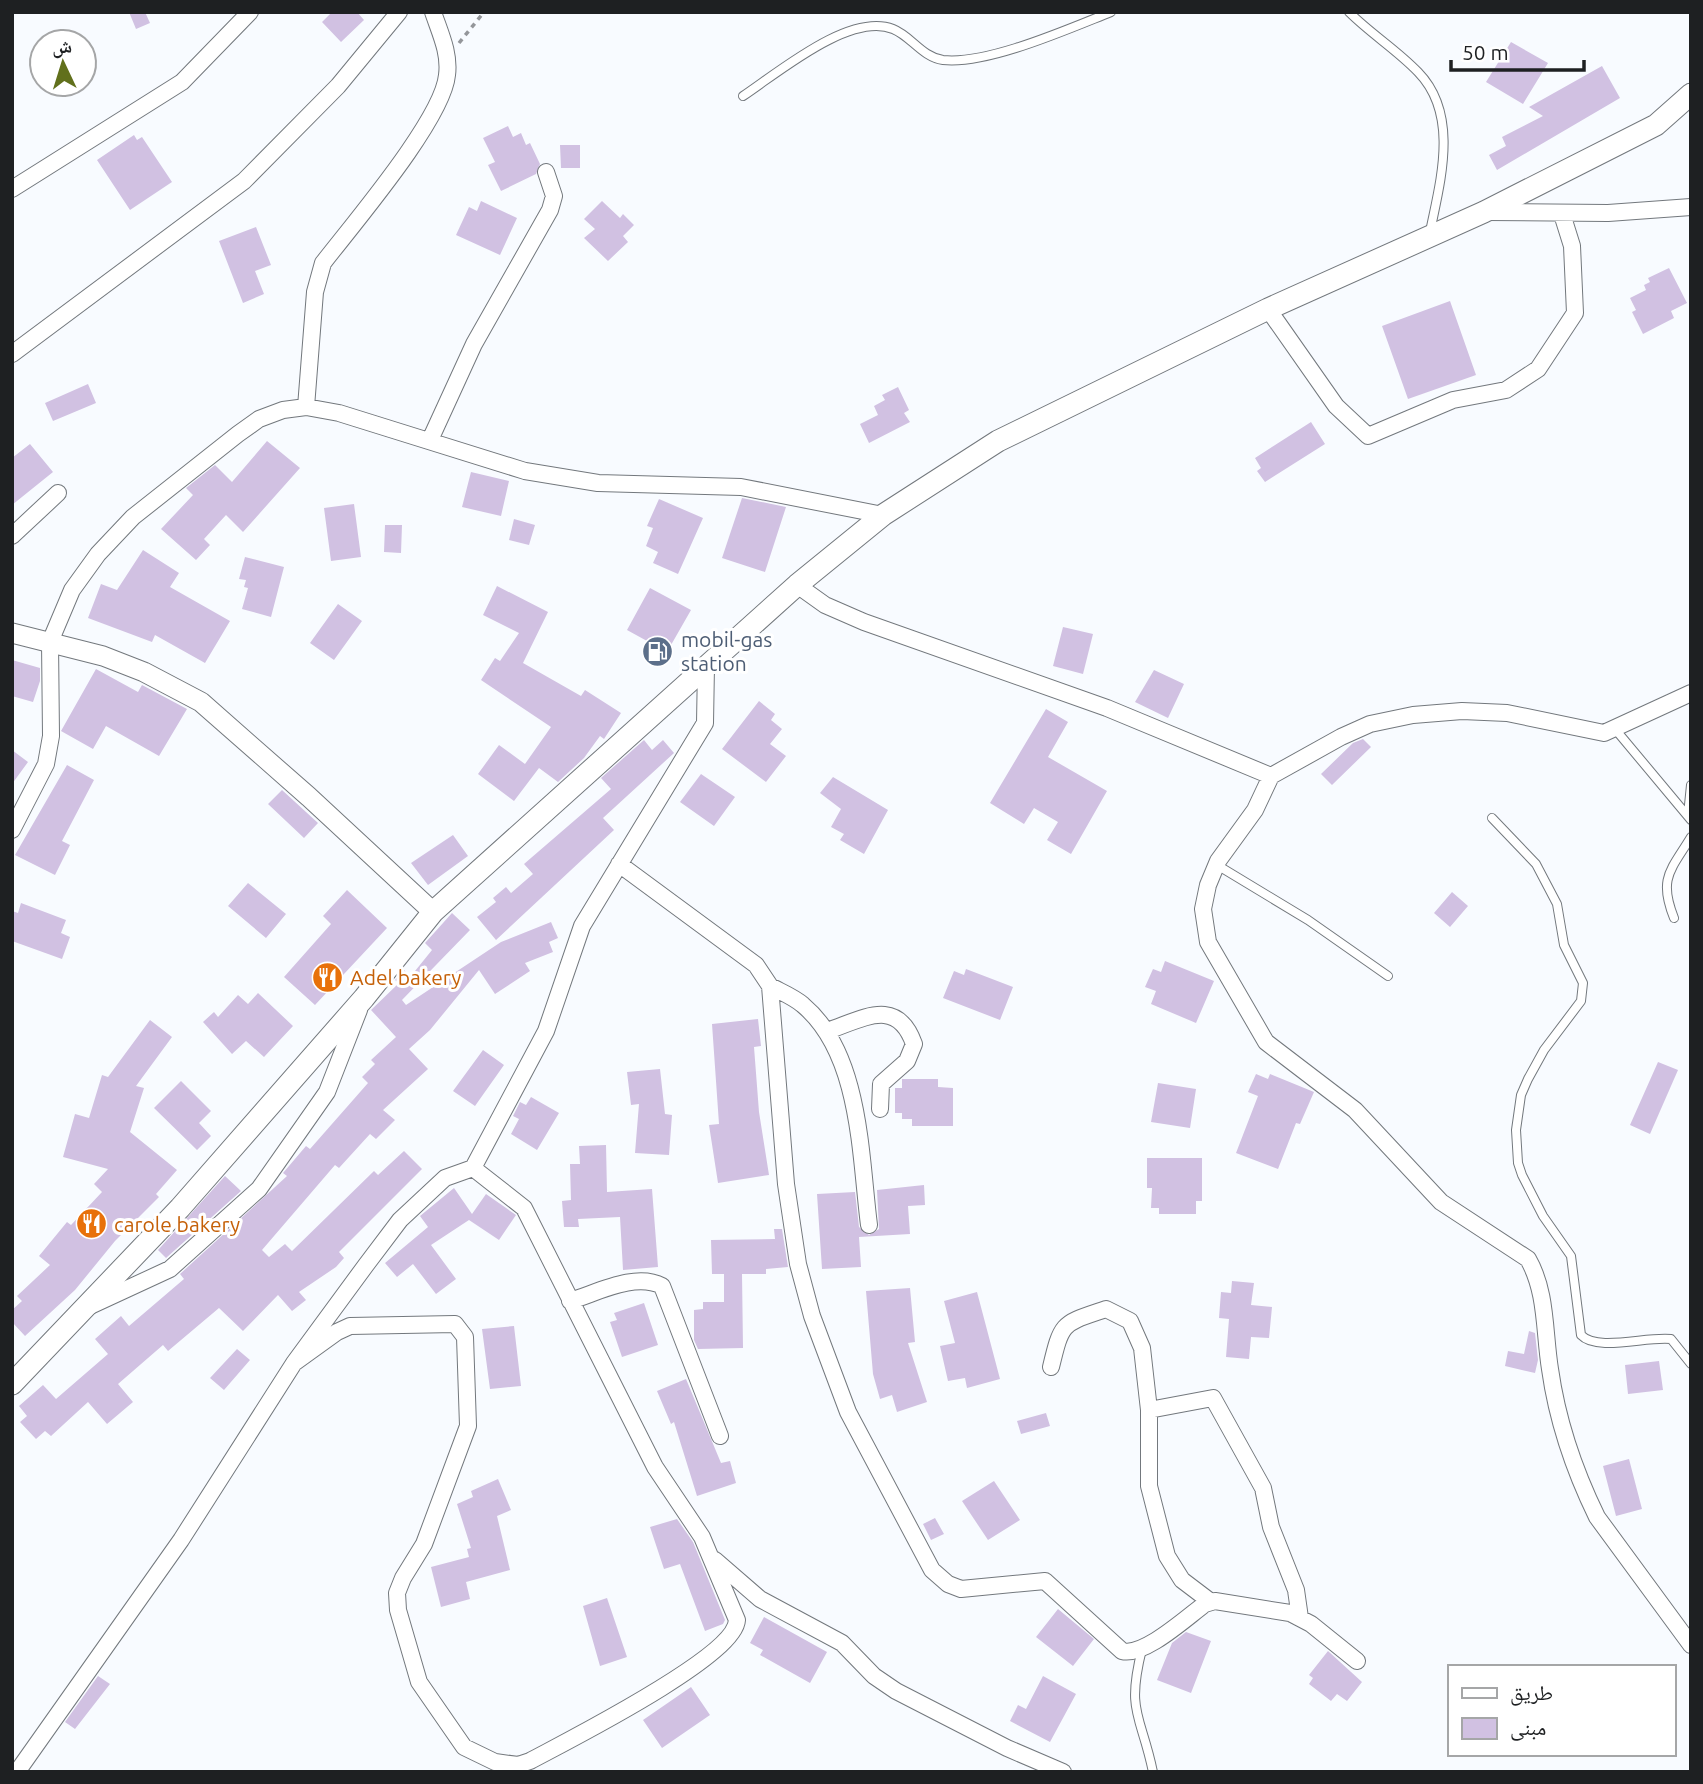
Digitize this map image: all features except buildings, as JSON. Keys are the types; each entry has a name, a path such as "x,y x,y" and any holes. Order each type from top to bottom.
{"main road":[{"path":"12,1384 180,1208 364,998 433,912 797,585 883,515 998,441 1268,309 1485,212 1656,125 1691,94"}],"street":[{"path":"12,189 182,82 250,12"},
{"path":"12,354 244,181 338,86 399,12"},
{"path":"306,407 315,292 323,263 430,118 445,89 447,55 433,12"},
{"path":"430,440 474,344 550,210 554,196 546,172"},
{"path":"1485,212 1562,214 1691,207"},
{"path":"1268,309 1336,406 1368,436 1453,400 1506,390 1538,369 1575,313 1572,246 1562,214"},
{"path":"12,830 46,764 51,736 50,642 72,590 98,554 132,517 197,464 259,419 282,410 306,407 339,413 430,440 504,466 586,481 741,487 883,515"},
{"path":"12,536 58,494"},
{"path":"797,585 825,605 864,622 1107,708 1271,776"},
{"path":"12,632 103,656 144,672 201,702 433,912"},
{"path":"17,1772 181,1540 294,1363 400,1220 445,1178 473,1168 546,1031 582,926 705,723 706,666"},
{"path":"1691,693 1604,733 1507,713 1462,711 1413,715 1370,724 1271,776 1255,810 1217,865 1208,885 1203,909 1204,928 1231,986 1266,1042 1355,1110 1441,1202 1528,1259 1546,1318 1555,1399 1586,1494 1597,1517 1691,1645"},
{"path":"619,864 756,965 771,986 802,1003 827,1031 842,1061 852,1097 869,1225"},
{"path":"771,986 782,1152 798,1264 825,1355 843,1401 902,1519 932,1570 948,1584 975,1589 1045,1581 1122,1651 1129,1653 1142,1648 1210,1602"},
{"path":"87,1308 170,1269 191,1253 259,1189 327,1092 364,998"},
{"path":"827,1031 870,1016 891,1014 907,1024 914,1044 907,1061 881,1084 880,1109"},
{"path":"294,1363 337,1332 350,1326 454,1324 465,1337 468,1426 425,1544 403,1578 397,1593 398,1610 419,1682 464,1746 481,1756 518,1765 530,1761 705,1660 735,1630 737,1624 713,1558 655,1467 524,1208 473,1168"},
{"path":"570,1301 631,1282 646,1281 662,1286 720,1436"},
{"path":"1051,1367 1059,1334 1068,1322 1106,1309 1130,1321 1142,1348 1149,1410 1149,1486 1167,1556 1182,1580 1210,1602 1279,1610 1300,1618 1357,1661"},
{"path":"1149,1410 1213,1398 1263,1488 1271,1527 1296,1590 1300,1618"},
{"path":"713,1558 760,1599 842,1643 874,1676 896,1691 1006,1748 1063,1772"}],"lane":[{"path":"743,96 844,32 870,24 895,30 920,50 940,60 964,60 991,54 1111,12"},
{"path":"1349,12 1422,75 1436,104 1443,131 1444,164 1428,238"},
{"path":"1615,729 1689,817"},
{"path":"1689,817 1691,785"},
{"path":"1492,818 1535,864 1557,904 1564,945 1583,984 1581,1001 1544,1050 1521,1095 1516,1130 1518,1163 1522,1175 1543,1216 1572,1255 1581,1335 1593,1342 1671,1339 1691,1364"},
{"path":"1674,918 1668,902 1667,874 1691,837"},
{"path":"1217,865 1308,920 1388,976"},
{"path":"1142,1648 1133,1692 1134,1711 1153,1772"}],"path":[{"path":"447,55 484,12"}],"place":[{"name":"mobil-gas station","path":"658,651"},
{"name":"Adel bakery","path":"327,977"},
{"name":"carole bakery","path":"91,1224"}]}
